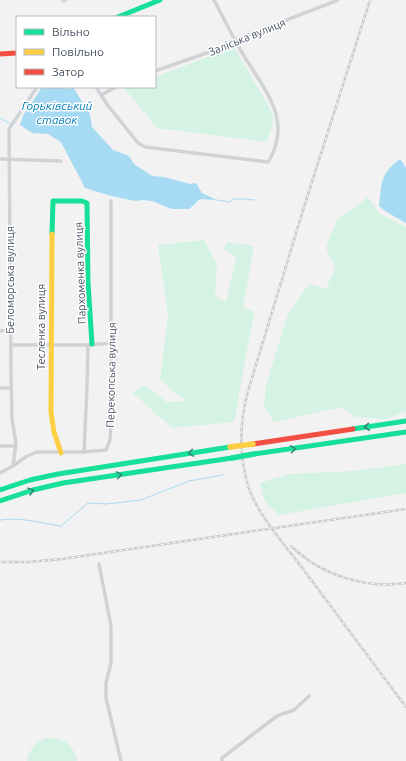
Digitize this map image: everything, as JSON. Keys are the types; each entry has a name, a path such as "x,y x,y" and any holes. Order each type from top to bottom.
{"main road":[{"path":"120,16 160,0"},
{"path":"0,54 16,53"},
{"name":"Пархоменка вулиця","path":"53,201 87,203 90,345"},
{"name":"Тесленка вулиця","path":"53,201 51,346 52,412 54,432 61,452"},
{"path":"0,490 30,480 58,474 406,421"},
{"path":"0,501 39,489 80,480 406,432"},
{"path":"7,487 11,497"}],"street":[{"path":"97,88 106,103 138,143 145,147 268,162 272,156 278,134 277,118 272,103 235,40 214,0"},
{"name":"Заліська вулиця","path":"156,71 231,44 235,40 338,0"},
{"name":"Беломорська вулиця","path":"13,466 15,446 11,388 9,129 36,88"},
{"path":"101,95 114,88"},
{"path":"0,159 61,161"},
{"name":"Перекопська вулиця","path":"13,466 27,456 37,452 84,452 106,450 110,440 112,344 111,201"},
{"path":"0,331 11,330"},
{"path":"11,345 51,346 112,344"},
{"name":"Пархоменка вулиця","path":"84,452 90,345"},
{"path":"0,388 11,388"},
{"path":"0,446 15,446"},
{"path":"0,473 13,466"},
{"path":"99,564 111,626 111,663 106,683 106,698 121,761"},
{"path":"222,761 222,758 277,716 294,710 309,696"}],"green space":[{"path":"234,47 268,105 274,119 267,142 157,128 125,89 156,88 156,77"},
{"path":"368,197 380,214 406,227 406,412 385,419 355,417 342,407 274,422 264,406 266,385 288,314 309,284 326,289 335,268 326,248 337,220"},
{"path":"204,240 217,264 215,296 226,302 236,257 224,249 227,242 254,246 243,308 254,312 234,422 172,428 133,393 144,385 167,402 186,401 160,380 168,315 158,245"},
{"path":"406,464 406,493 279,515 265,502 260,483 289,474 353,471"},
{"path":"46,738 58,739 67,742 73,750 77,761 27,761 33,746"}],"water":[{"name":"Горьківський ставок","path":"41,88 74,88 90,114 92,127 113,150 129,156 134,164 152,176 164,177 190,184 196,183 202,193 217,200 202,199 189,209 172,209 152,201 136,201 111,196 85,188 61,142 48,134 32,133 20,125 23,116"},
{"path":"400,159 406,168 406,223 379,206 385,174 393,164"}],"waterway":[{"path":"0,118 9,123"},
{"path":"217,200 229,202 234,199 255,200"},
{"path":"0,520 24,520 61,526 88,503 106,504 141,500 189,481 223,475"}],"railway":[{"path":"370,0 304,207 248,391 241,428 241,452 249,489 259,510 406,707"},
{"path":"0,562 27,562 62,559 406,509"},
{"path":"291,546 316,565 344,578 375,584 406,583"}],"traffic: fast":[{"path":"120,16 160,0"},
{"path":"52,234 53,201 82,201 87,203 88,283 92,344"},
{"path":"353,429 406,421"},
{"path":"254,454 406,432"},
{"path":"0,490 30,480 58,474 230,447"},
{"path":"232,458 254,454"},
{"path":"0,501 33,490 63,483 232,458"}],"traffic: slow":[{"path":"52,234 51,412 54,432 61,453"},
{"path":"230,447 253,444"}],"traffic: jam":[{"path":"0,54 16,53"},
{"path":"253,444 353,429"}]}
